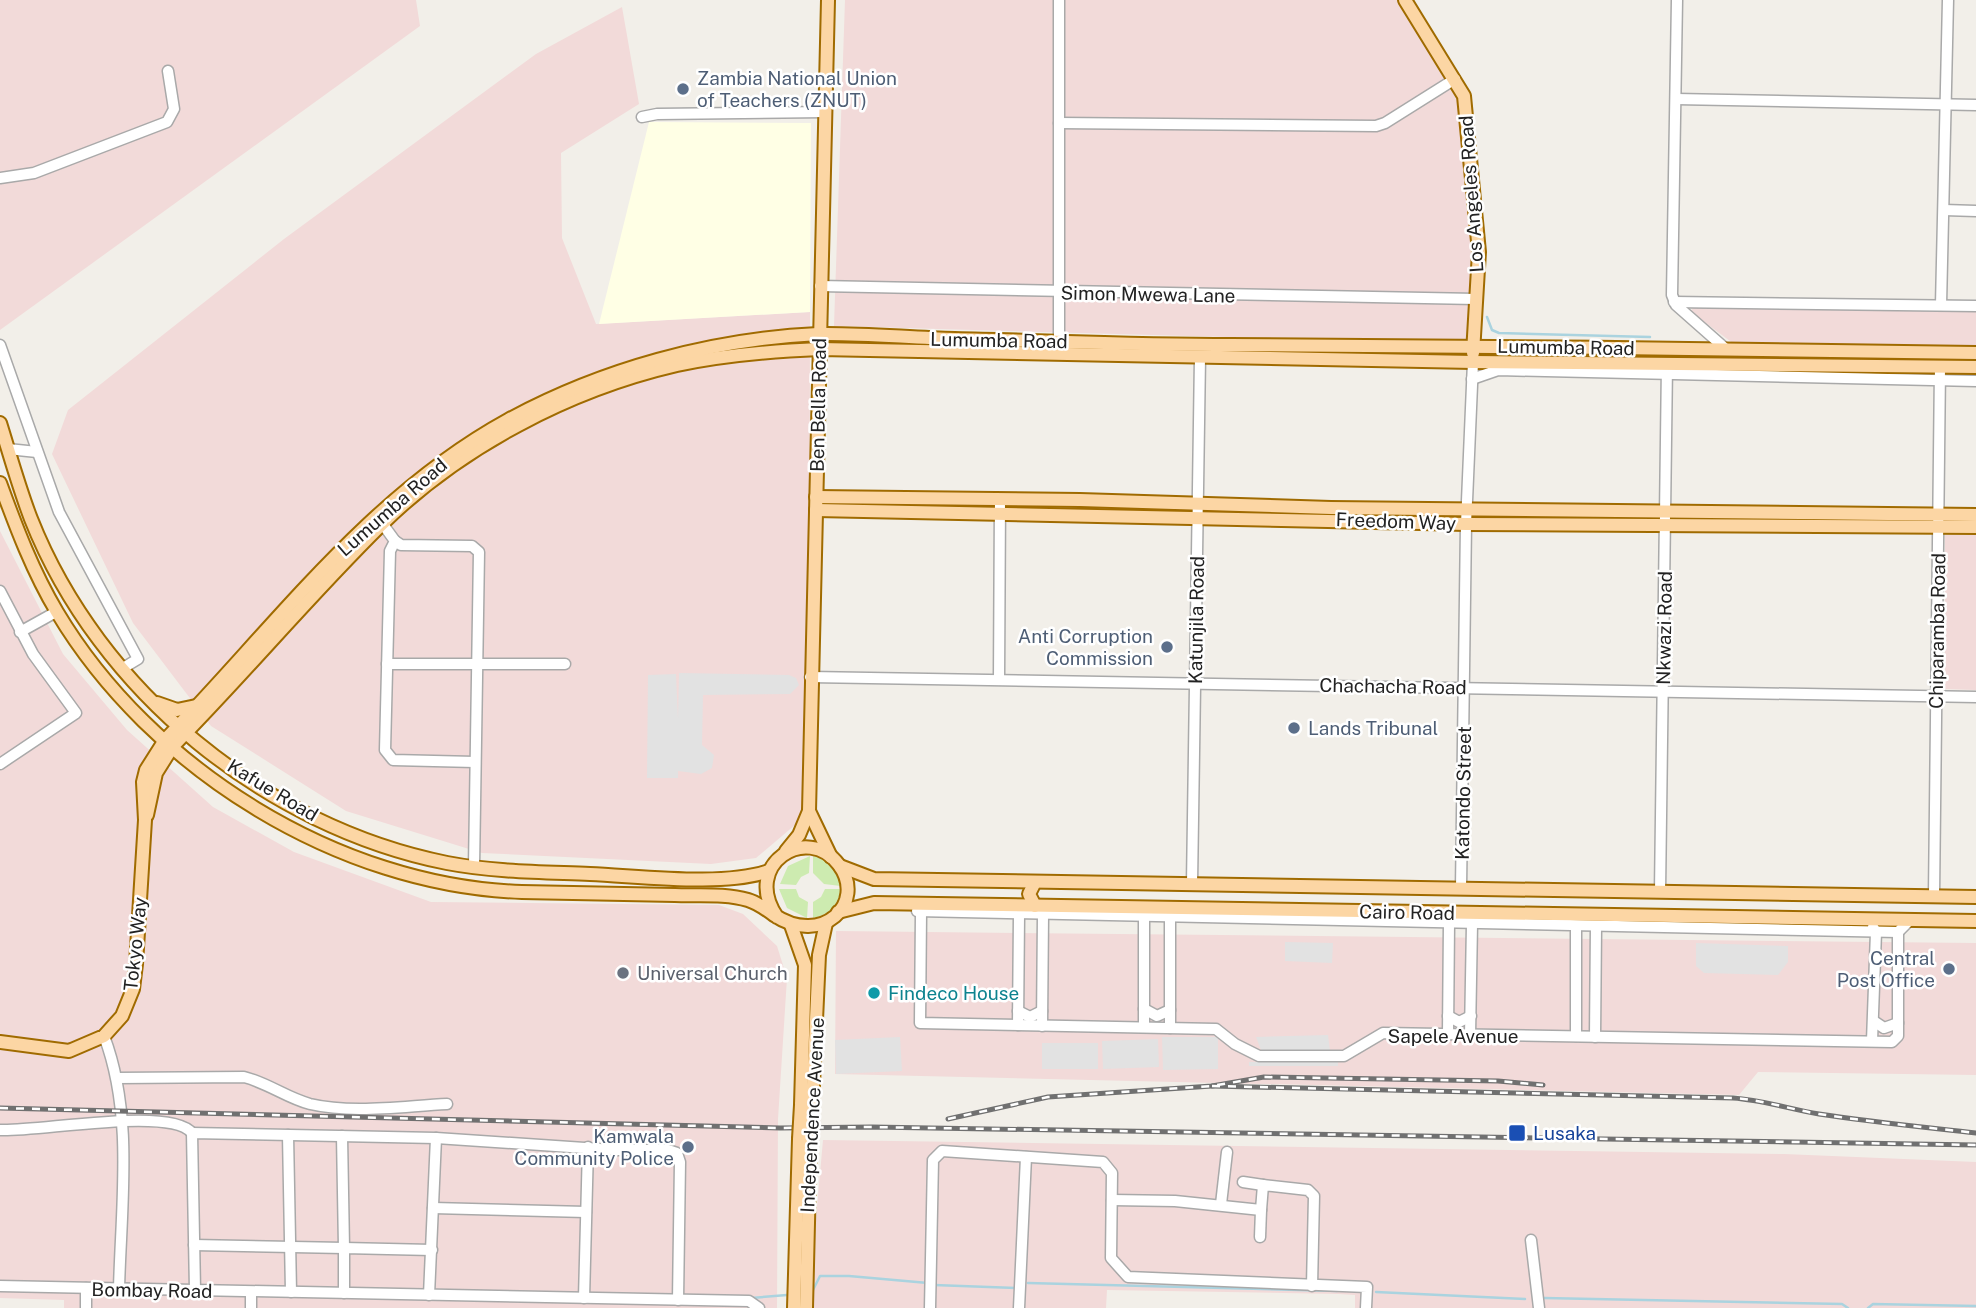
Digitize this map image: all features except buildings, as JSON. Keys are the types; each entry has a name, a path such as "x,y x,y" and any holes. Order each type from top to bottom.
{"main road":[{"name":"Ben Bella Road","path":"781,856 799,835 809,811 810,677 828,0"},
{"name":"Los Angeles Road","path":"1405,0 1464,96 1479,252 1473,362"},
{"name":"Lumumba Road","path":"181,731 197,706 424,474 473,441 568,391 687,353 736,343 820,334 1059,342 1976,353"},
{"name":"Lumumba Road","path":"169,743 198,720 379,520 506,433 557,407 613,384 679,365 726,357 820,349 1473,362 1667,369 1940,373 1976,367"},
{"name":"Kafue Road","path":"0,423 32,520 55,568 101,644 181,731 312,816 421,857 474,867 704,877 752,877 769,871"},
{"name":"Kafue Road","path":"0,483 18,534 56,612 96,668 169,743 219,782 287,826 354,856 418,877 519,892 742,898 777,917"},
{"name":"Freedom Way","path":"1000,506 1080,500 1664,512 1939,520 1976,527"},
{"path":"1080,500 1080,514"},
{"name":"Freedom Way","path":"816,503 1000,506 1080,514 1466,524 1665,526 1939,520 1976,515"},
{"path":"150,699 177,709 197,706"},
{"path":"198,720 201,737 208,751"},
{"name":"Tokyo Way","path":"0,1042 69,1051 83,1048 104,1036 122,1016 133,989 145,820 143,782 152,760 169,743"},
{"name":"Ben Bella Road","path":"809,811 836,862"},
{"path":"806,848 836,862 846,893 838,912 826,923 805,928 791,925 777,917 765,895 769,871 781,856 795,849 806,848"},
{"name":"Cairo Road","path":"836,862 874,879 1976,897"},
{"path":"1013,881 1019,894 1016,910"},
{"path":"1035,881 1029,894 1039,911"},
{"path":"1306,886 1312,899 1306,910"},
{"path":"1328,886 1322,899 1328,910"},
{"path":"1553,890 1559,903 1553,914"},
{"path":"1576,890 1569,903 1576,920"},
{"path":"1794,894 1800,907 1794,918"},
{"path":"1816,894 1810,907 1816,918"},
{"name":"Cairo Road","path":"838,912 874,903 1039,911 1277,915 1306,910 1397,911 1491,919 1553,914 1576,920 1640,915 1976,921"},
{"name":"Independence Avenue","path":"794,1308 806,1106 820,956 826,923"},
{"name":"Independence Avenue","path":"791,925 805,965 806,1106"},
{"name":"Independence Avenue","path":"804,1139 806,1308"}],"street":[{"path":"1059,0 1059,342"},
{"path":"1677,0 1674,302 1727,350"},
{"path":"1941,305 1948,0"},
{"path":"0,178 34,173 167,122 174,108 168,71"},
{"path":"1059,123 1376,126 1455,79"},
{"path":"1676,99 1976,105"},
{"path":"642,117 657,114 825,112"},
{"path":"1944,210 1976,211"},
{"name":"Simon Mwewa Lane","path":"820,286 1476,299"},
{"path":"1674,302 1976,306"},
{"path":"0,345 60,512 138,659 122,668"},
{"name":"Katunjila Road","path":"1192,884 1200,356"},
{"name":"Katondo Street","path":"1461,888 1466,524 1473,362"},
{"path":"1472,379 1498,370 1667,369"},
{"name":"Nkwazi Road","path":"1660,892 1667,369"},
{"path":"1940,373 1976,381"},
{"name":"Chiparamba Road","path":"1934,896 1940,373"},
{"path":"8,449 37,452"},
{"path":"999,679 1000,506"},
{"path":"379,520 401,545 472,546 477,549 474,867"},
{"path":"395,541 390,551 385,750 393,760 475,762"},
{"path":"0,590 20,632 55,687 76,713 0,764"},
{"path":"20,632 56,612"},
{"path":"387,664 565,664"},
{"name":"Chachacha Road","path":"810,677 1976,696"},
{"path":"904,904 921,913 980,909"},
{"path":"1016,910 1018,1025"},
{"path":"1039,911 1042,1026"},
{"path":"1397,911 1405,923"},
{"path":"1113,912 1170,918 1277,915 1472,924 1491,919 1576,920 1596,926 1876,932 1898,932 1910,920"},
{"name":"Sapele Avenue","path":"921,913 920,1023 1216,1029 1235,1044 1259,1056 1344,1056 1383,1033 1892,1042 1898,1036 1898,1023"},
{"path":"1640,915 1654,927"},
{"path":"1144,917 1144,1027"},
{"path":"1735,929 1749,917"},
{"path":"1170,918 1170,1028"},
{"path":"1867,919 1876,932 1875,1023 1872,1041"},
{"path":"1576,920 1576,1036"},
{"path":"1448,1034 1449,923"},
{"path":"1470,1035 1472,924"},
{"path":"1595,1037 1596,926"},
{"path":"1875,1023 1884,1028 1898,1023 1898,932"},
{"path":"1144,1009 1157,1016 1170,1010"},
{"path":"1018,1011 1030,1017 1042,1011"},
{"path":"1448,1016 1459,1022 1471,1016"},
{"path":"1576,1018 1585,1025 1595,1019"},
{"path":"104,1036 118,1078 123,1121 119,1289"},
{"path":"118,1078 244,1077 263,1082 310,1104 354,1108 447,1104"},
{"path":"0,1130 26,1131 123,1121 180,1123 192,1133 436,1138 668,1150 677,1153 680,1162 678,1300"},
{"path":"192,1133 195,1290"},
{"path":"288,1135 291,1292"},
{"path":"342,1136 344,1293"},
{"path":"429,1295 436,1138"},
{"path":"584,1298 588,1147"},
{"path":"930,1308 935,1156 942,1151 1103,1162 1112,1173 1111,1258 1128,1277 1367,1287 1366,1308"},
{"path":"1221,1205 1227,1152"},
{"path":"1019,1308 1026,1157"},
{"path":"1242,1182 1308,1190 1314,1196 1312,1286"},
{"path":"1260,1237 1263,1185"},
{"path":"1112,1200 1221,1205 1261,1210"},
{"path":"433,1208 586,1212"},
{"path":"1531,1240 1539,1308"},
{"path":"194,1245 432,1250"},
{"name":"Bombay Road","path":"0,1286 429,1295 556,1303 584,1298 749,1301 759,1308"},
{"path":"86,1288 86,1308"},
{"path":"251,1292 251,1308"}],"shaded area":[{"path":"0,0 416,0 420,26 0,330"},
{"path":"845,0 1404,0 1462,94 1479,247 1472,344 834,326"},
{"path":"622,7 639,104 561,153 562,238 596,324 810,312 809,813 756,858 711,864 482,853 346,811 211,726 133,623 52,454 68,410 284,239 536,54"},
{"path":"649,122 811,123 810,312 599,324"},
{"path":"1695,303 1976,310 1976,348 1734,344 1691,312"},
{"path":"0,531 63,654 127,730 213,807 294,852 431,902 719,905 743,914 777,946 787,978 778,1119 777,1308 64,1308 64,1300 0,1298"},
{"path":"1945,535 1976,535 1976,690 1945,689"},
{"path":"679,673 789,675 796,678 799,685 790,694 703,695 702,745 714,755 712,768 701,774 678,771 678,778 647,778 648,675 676,674 678,719"},
{"path":"836,931 1976,943 1976,1075 1758,1072 1739,1095 835,1074"},
{"path":"1285,942 1333,943 1332,963 1285,961"},
{"path":"1696,943 1788,946 1788,962 1778,975 1704,973 1696,966"},
{"path":"1328,1035 1330,1051 1261,1050 1256,1037"},
{"path":"900,1037 902,1071 836,1074 835,1040"},
{"path":"1162,1037 1218,1037 1218,1069 1163,1070"},
{"path":"1158,1039 1159,1067 1103,1069 1102,1041"},
{"path":"1042,1043 1098,1043 1098,1069 1042,1069"},
{"path":"1249,1062 1338,1062 1338,1066 1249,1066"},
{"path":"823,1140 1784,1154 1976,1162 1976,1308 1355,1308 1355,1295 1107,1290 1106,1308 808,1308"}],"green space":[{"path":"810,856 809,873 801,877 796,885 780,884 788,866"},
{"path":"813,856 832,866 841,886 824,884 813,873"},
{"path":"779,889 796,889 799,897 808,902 807,918 787,908"},
{"path":"825,889 841,889 838,900 824,914 813,918 813,902 821,897"}],"waterway":[{"path":"1487,317 1492,330 1499,333 1650,337"},
{"path":"812,1292 820,1276 928,1283"},
{"path":"1028,1283 1337,1291"},
{"path":"934,1285 1016,1288"},
{"path":"1376,1292 1525,1299"},
{"path":"751,1298 787,1295"},
{"path":"1544,1298 1842,1304 1848,1308"},
{"path":"1868,1308 1873,1304 1976,1306"}],"railway":[{"path":"948,1119 1048,1097 1212,1086 1264,1077 1498,1081 1543,1085"},
{"path":"1212,1086 1733,1098 1839,1117 1976,1133"},
{"path":"0,1108 780,1128 872,1127 1976,1145"}],"place":[{"name":"Zambia National Union of Teachers (ZNUT)","path":"683,89"},
{"name":"Anti Corruption Commission","path":"1167,647"},
{"name":"Lands Tribunal","path":"1294,728"},
{"name":"Central Post Office","path":"1949,969"},
{"name":"Universal Church","path":"623,973"},
{"name":"Findeco House","path":"874,993"},
{"name":"Lusaka","path":"1517,1133"},
{"name":"Kamwala Community Police","path":"688,1147"}]}
